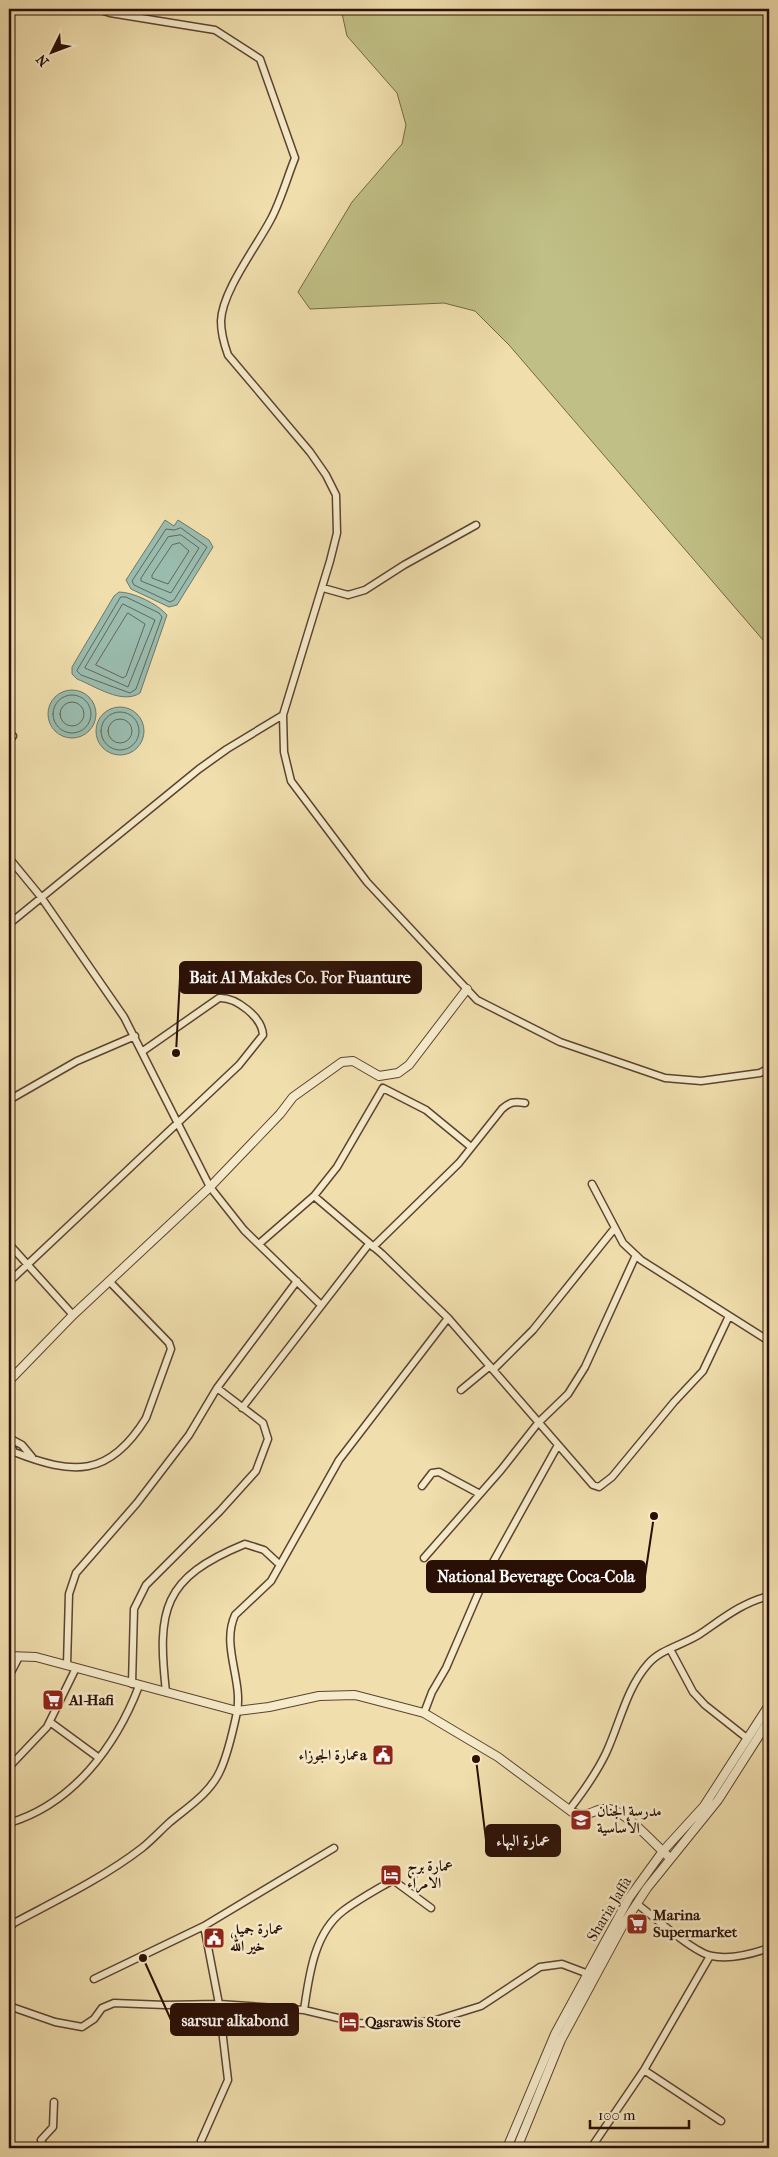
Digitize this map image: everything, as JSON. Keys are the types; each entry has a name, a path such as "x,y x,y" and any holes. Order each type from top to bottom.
{"street":[{"path":"97,9 110,13 215,30 260,59 295,158 272,218 243,266 224,307 222,321 224,341 228,355 310,452 326,474 336,495 337,533 323,588 283,716 282,735 287,770 296,790 367,882 477,1000 492,1010 560,1042 665,1078 701,1081 760,1073 769,1068"},
{"path":"323,588 348,595 365,590 404,565 476,525"},
{"path":"9,924 199,769 227,749 283,716"},
{"path":"9,858 41,897 135,1036 210,1187 230,1214 321,1305"},
{"path":"9,1381 74,1314 210,1187 280,1114 293,1097 342,1062 352,1061 379,1076 398,1073 409,1065 467,989"},
{"path":"9,1282 178,1121 240,1065 263,1035 259,1023 239,1004 229,998 219,998 143,1051"},
{"path":"9,1100 77,1060 135,1036"},
{"path":"260,1243 314,1196 337,1167 383,1088 426,1110 471,1147"},
{"path":"242,1408 321,1305 371,1245 427,1196 509,1103 516,1101 525,1103"},
{"path":"592,1184 614,1229 623,1243 636,1255 769,1341"},
{"path":"314,1196 371,1245 448,1318 593,1485 604,1485 674,1402 703,1371 729,1316"},
{"path":"461,1390 491,1368 533,1330 614,1229"},
{"path":"9,1244 74,1314"},
{"path":"424,1558 538,1423 568,1394 585,1366 636,1255"},
{"path":"9,1440 14,1452 32,1457 44,1464 57,1467 90,1466 105,1461 117,1452 140,1428 146,1418 171,1350 169,1343 109,1281"},
{"path":"67,1665 69,1594 76,1573 147,1490 189,1435 217,1388 297,1281"},
{"path":"9,1928 14,1923 110,1871 144,1847 206,1791 220,1771 237,1711 235,1671 230,1645 232,1622 244,1606 271,1581 339,1460 448,1318"},
{"path":"9,1823 43,1808 63,1796 84,1777 99,1758 122,1725 136,1685 134,1609 146,1585 220,1511 256,1471 268,1439 263,1423 217,1388"},
{"path":"9,1440 22,1445 32,1457"},
{"path":"424,1713 432,1692 446,1668 487,1573 558,1445"},
{"path":"422,1486 432,1474 439,1472 480,1494"},
{"path":"166,1692 162,1654 164,1618 181,1583 202,1566 245,1544 264,1550 279,1564"},
{"path":"569,1810 594,1775 607,1752 631,1691 647,1664 658,1654 688,1642 747,1602 769,1596"},
{"path":"670,1649 693,1692 705,1705 748,1739"},
{"path":"9,1656 36,1657 237,1711 269,1708 320,1696 355,1695 424,1713 498,1756 569,1810 584,1816 606,1808 621,1814 670,1858"},
{"path":"9,1676 19,1657"},
{"path":"9,1767 39,1737 50,1722 76,1668"},
{"name":"Sharia Jaffa","path":"506,2148 555,2034 587,1972 629,1898 663,1851 704,1806 769,1705"},
{"path":"517,2148 561,2040 636,1904 670,1858 718,1800 769,1720"},
{"path":"50,1722 99,1758"},
{"path":"94,1980 204,1926 334,1848"},
{"path":"304,2010 308,1982 321,1939 332,1921 342,1912 393,1880 432,1908"},
{"path":"636,1904 698,1950 710,1956 734,1957 769,1950"},
{"path":"201,2141 228,2080 219,2004 204,1926"},
{"path":"591,2148 644,2070 710,1956"},
{"path":"9,2006 54,2022 82,2027 94,2019 102,2008 114,2003 165,2005 219,2004 304,2010 359,2023 408,2024 436,2020 481,2006 540,1967 562,1964 587,1972 595,1977"},
{"path":"644,2070 721,2121"},
{"path":"45,2148 41,2140 53,2127 54,2102"}],"shaded area":[{"path":"341,9 769,9 769,647 509,345 475,311 444,303 310,309 298,292 352,202 402,144 406,125 397,93 347,36"}],"water":[{"path":"165,520 174,526 178,520 209,540 213,547 177,605 169,607 131,589 126,580"},
{"path":"119,592 145,599 167,615 140,693 125,697 108,693 77,679 72,674 72,667 114,596"},
{"path":"72,690 81,692 89,697 94,705 96,714 94,723 89,731 81,736 72,738 63,736 55,731 50,723 48,714 50,705 55,697 63,692"},
{"path":"120,707 129,709 137,714 142,722 144,731 142,740 137,748 129,753 120,755 111,753 103,748 98,740 96,731 98,722 103,714 111,709"}],"place":[{"name":"Bait Al Makdes Co. For Fuanture","path":"176,1053"},
{"name":"National Beverage Coca-Cola","path":"654,1516"},
{"name":"Al-Hafi","path":"53,1700"},
{"name":"عمارة الجوزاءa","path":"383,1755"},
{"name":"عمارة البهاء","path":"476,1759"},
{"name":"مدرسة الجنان الأساسية","path":"581,1820"},
{"name":"عمارة برج الامراء","path":"391,1875"},
{"name":"Marina Supermarket","path":"637,1924"},
{"name":"عمارة جميل خير الله","path":"214,1938"},
{"name":"sarsur alkabond","path":"143,1958"},
{"name":"Qasrawis Store","path":"349,2022"}]}
